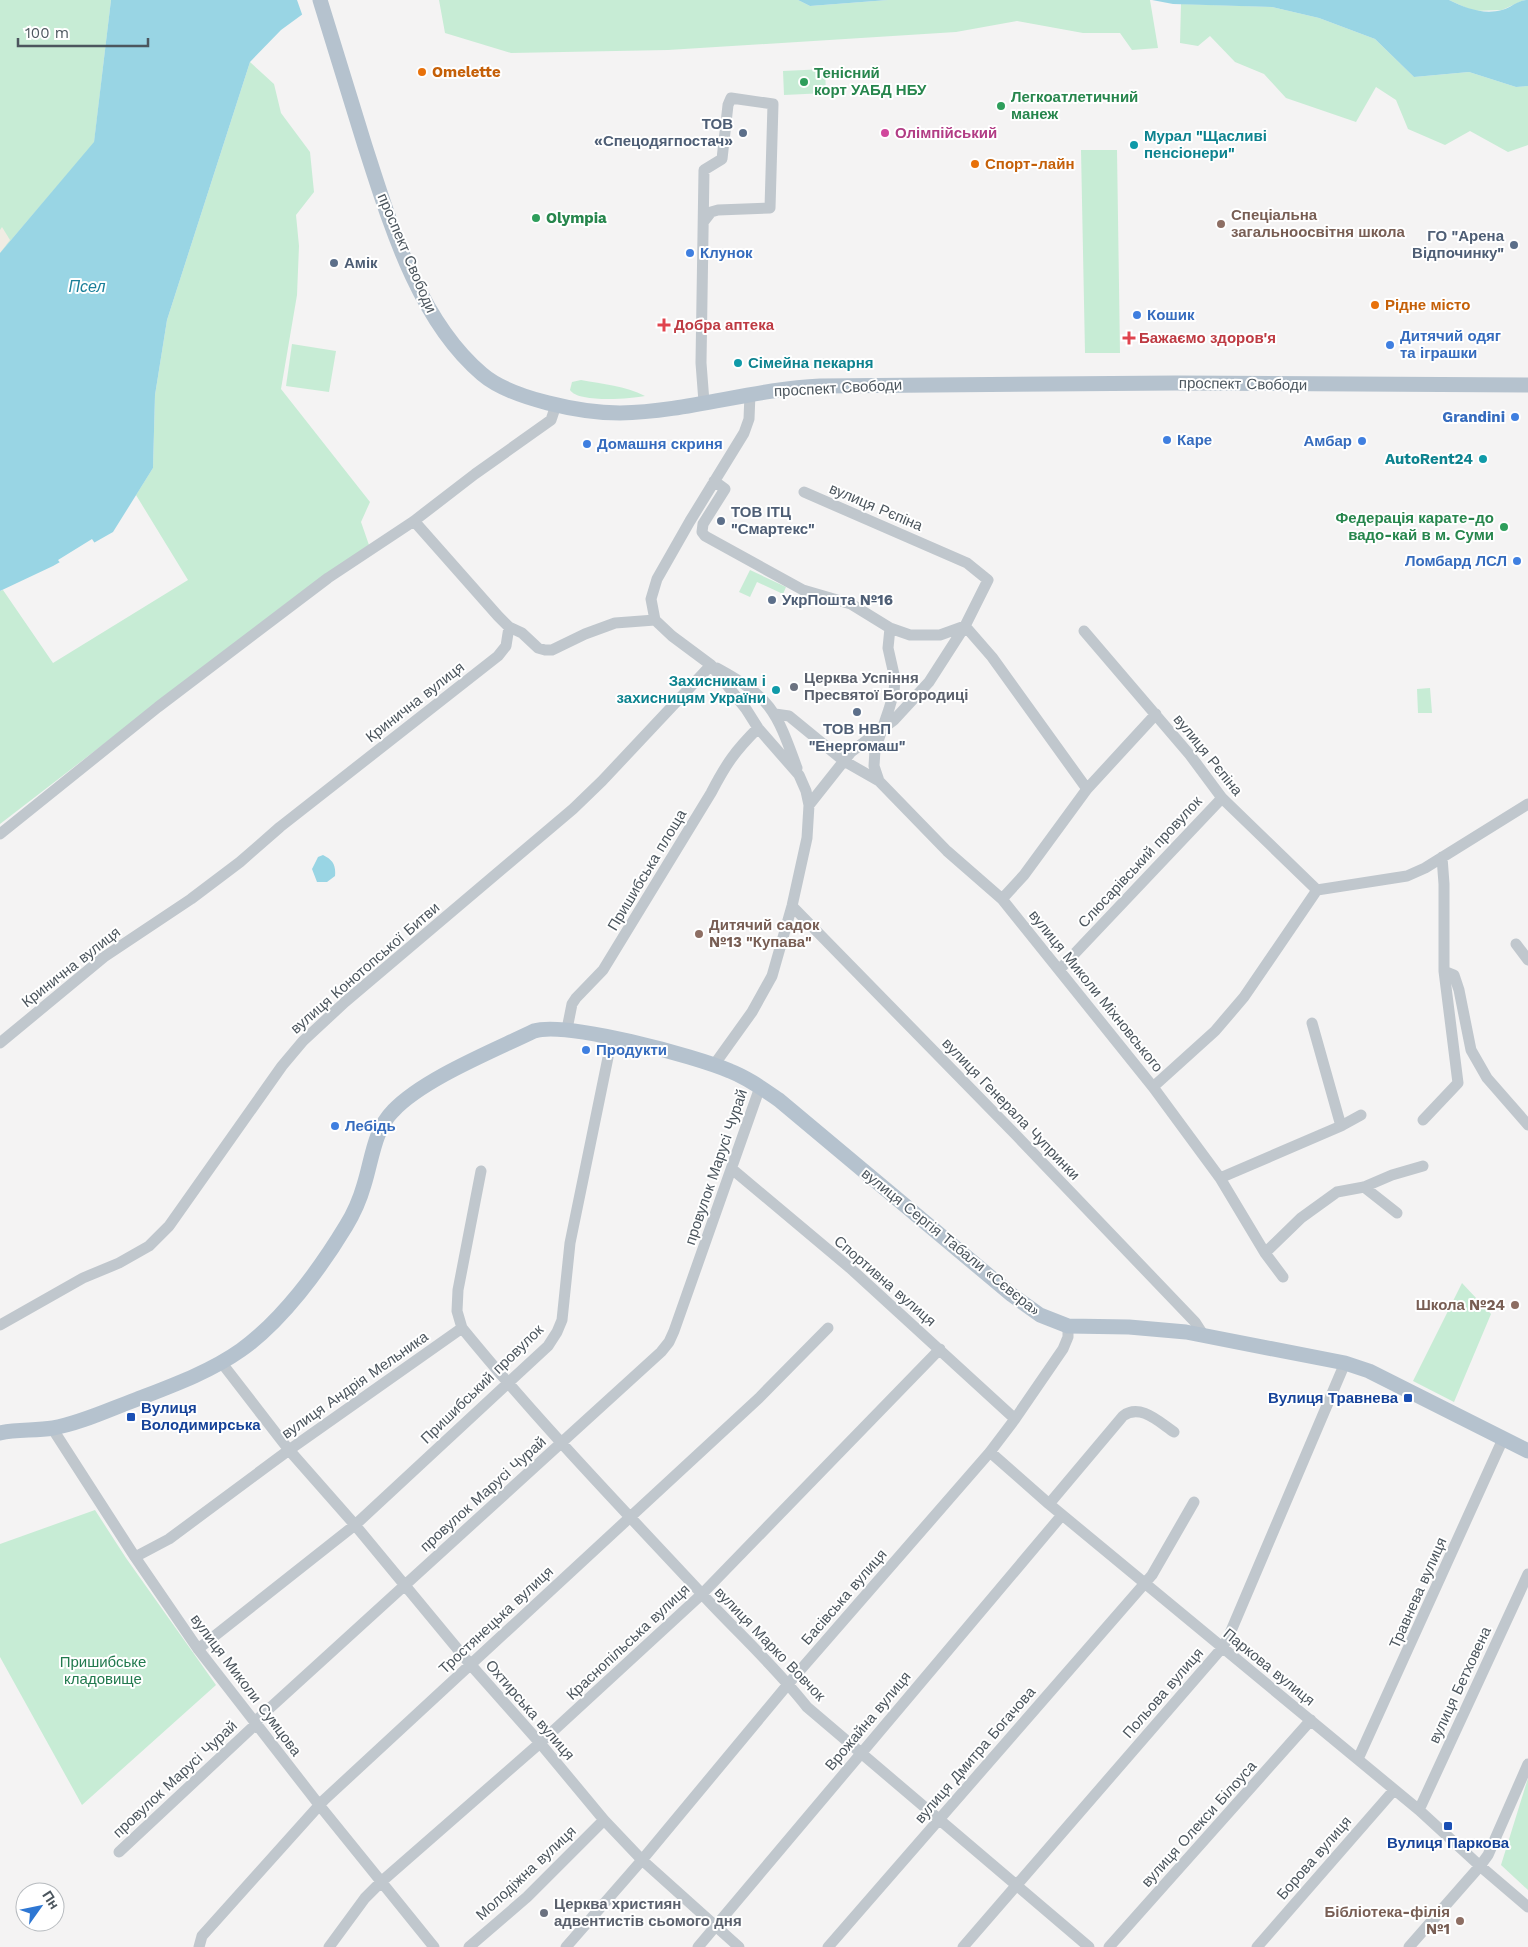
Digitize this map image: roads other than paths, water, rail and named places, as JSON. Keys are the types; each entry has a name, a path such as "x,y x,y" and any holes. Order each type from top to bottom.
{"main road":[{"name":"проспект Свободи","path":"320,0 389,217 429,309 460,353 482,375 514,392 556,405 619,413 646,411 804,386 926,384 1528,385"},
{"name":"вулиця Сергія Табали «Сєвєра»","path":"0,1433 52,1428 84,1420 133,1401 221,1362 251,1342 274,1320 305,1284 346,1226 360,1196 378,1138 392,1112 419,1091 447,1074 534,1031 547,1028 566,1029 612,1038 714,1065 740,1075 779,1100 1027,1307 1048,1319 1068,1326 1159,1329 1345,1363 1369,1371 1528,1451"}],"street":[{"path":"704,221 711,212 718,210 770,208 773,104 731,98 728,105 722,159 704,170 701,284 701,363 704,402"},
{"path":"714,1065 752,1012 772,976 792,906 807,838 809,805 806,791 782,727 775,714 760,696 749,687 711,665 672,636 655,620 651,599 657,579 747,426 750,394"},
{"path":"0,834 158,707 328,578 414,521 475,474 551,420 556,405"},
{"path":"714,482 725,489 703,524 702,532 705,536 804,590 851,604 890,628 910,635 927,637 940,635 965,626"},
{"name":"вулиця Рєпіна","path":"804,492 967,563 988,580 965,626"},
{"path":"414,521 509,627 522,633 538,648 552,650 609,624 655,620"},
{"path":"809,805 860,744 881,730 906,708 929,682 965,626"},
{"path":"965,626 992,657 1087,789"},
{"name":"Кринична вулиця","path":"0,1043 104,957 191,900 240,862 280,827 498,656 506,646 509,627"},
{"path":"879,781 874,766 875,750 895,686 888,648 890,628"},
{"name":"вулиця Рєпіна","path":"1084,631 1190,755 1222,798 1317,890"},
{"path":"711,665 746,709 758,728 799,775"},
{"name":"вулиця Конотопської Битви","path":"0,1325 84,1278 119,1264 160,1237 282,1066 303,1042 352,996 573,810 711,665"},
{"name":"вулиця Миколи Міхновського","path":"775,714 789,716 844,761 879,781 947,851 1002,899 1154,1087 1220,1178 1265,1253 1283,1277"},
{"path":"1002,899 1024,875 1087,789 1156,714"},
{"name":"Пришибська площа","path":"566,1029 570,1011 576,998 603,970 711,793 727,763 740,746 758,728"},
{"name":"Слюсарівський провулок","path":"1060,969 1222,798"},
{"path":"1154,1087 1215,1030 1244,997 1317,890 1407,876 1425,868 1528,804"},
{"path":"1423,1120 1458,1083 1444,971 1444,884 1442,857"},
{"name":"вулиця Генерала Чупринки","path":"792,906 1016,1135 1195,1322 1204,1336"},
{"path":"1516,944 1528,960"},
{"path":"1444,971 1454,975 1459,990 1471,1050 1487,1078 1528,1125"},
{"path":"1312,1023 1341,1126"},
{"name":"Пришибський провулок","path":"198,1650 355,1525 508,1381 548,1346 562,1320 570,1243 612,1038"},
{"name":"провулок Марусі Чурай","path":"120,1852 255,1724 260,1717 648,1365 669,1342 760,1087"},
{"path":"1220,1178 1341,1126 1361,1115"},
{"path":"1265,1253 1301,1218 1337,1192 1364,1187 1392,1175 1423,1166"},
{"name":"Спортивна вулиця","path":"732,1169 850,1268 1015,1419"},
{"path":"462,1328 457,1311 458,1290 481,1171"},
{"path":"1364,1187 1397,1213"},
{"name":"Басівська вулиця","path":"566,1947 642,1860 789,1683 990,1452 1063,1350 1068,1337 1068,1326"},
{"name":"вулиця Марко Вовчок","path":"462,1328 562,1443 702,1594 789,1683 807,1707 1089,1947"},
{"name":"вулиця Андрія Мельника","path":"135,1558 169,1539 289,1450 462,1328"},
{"name":"Тростянецька вулиця","path":"199,1947 202,1936 324,1800 759,1398 828,1328"},
{"name":"Краснопільська вулиця","path":"329,1947 365,1898 381,1882 540,1743 702,1594 940,1349"},
{"name":"Охтирська вулиця","path":"221,1362 289,1450 355,1525 404,1586 604,1820 642,1860 739,1947"},
{"name":"Польова вулиця","path":"962,1947 1222,1648 1228,1638 1345,1363"},
{"path":"1049,1504 1128,1412 1142,1411 1174,1432"},
{"name":"вулиця Миколи Сумцова","path":"52,1428 135,1558 198,1650 320,1806 434,1947"},
{"name":"Травнева вулиця","path":"1358,1759 1503,1439"},
{"name":"Паркова вулиця","path":"990,1452 1062,1515 1419,1810 1528,1907"},
{"name":"вулиця Дмитра Богачова","path":"828,1947 1152,1575 1194,1502"},
{"name":"Врожайна вулиця","path":"698,1947 1062,1515"},
{"name":"вулиця Бетховена","path":"1419,1810 1528,1574"},
{"name":"вулиця Олекси Білоуса","path":"1109,1947 1311,1720"},
{"path":"1409,1947 1480,1866 1494,1842 1528,1764"},
{"name":"Борова вулиця","path":"1256,1947 1394,1790"},
{"name":"Молодіжна вулиця","path":"468,1947 527,1897 604,1820"}],"water":[{"name":"Псел","path":"111,0 322,0 281,30 250,62 167,320 155,395 153,468 113,532 53,566 0,591 0,253 94,142"},
{"path":"798,0 888,0 810,6"},
{"path":"1152,0 1449,0 1468,8 1488,12 1502,10 1521,1 1528,0 1528,86 1516,87 1469,72 1414,77 1375,39 1319,18 1272,7 1173,4"},
{"path":"323,855 333,863 335,876 327,882 317,882 312,869 318,857"}],"place":[{"name":"Omelette","path":"422,72"},
{"name":"Тенісний корт УАБД НБУ","path":"804,82"},
{"name":"Легкоатлетичний манеж","path":"1001,106"},
{"name":"ТОВ «Спецодягпостач»","path":"743,133"},
{"name":"Олімпійський","path":"885,133"},
{"name":"Мурал \"Щасливі пенсіонери\"","path":"1134,145"},
{"name":"Спорт-лайн","path":"975,164"},
{"name":"Olympia","path":"536,218"},
{"name":"Спеціальна загальноосвітня школа","path":"1221,224"},
{"name":"ГО \"Арена Відпочинку\"","path":"1514,245"},
{"name":"Клунок","path":"690,253"},
{"name":"Амік","path":"334,263"},
{"name":"Рідне місто","path":"1375,305"},
{"name":"Кошик","path":"1137,315"},
{"name":"Добра аптека","path":"664,325"},
{"name":"Бажаємо здоров'я","path":"1129,338"},
{"name":"Дитячий одяг та іграшки","path":"1390,345"},
{"name":"Сімейна пекарня","path":"738,363"},
{"name":"Grandini","path":"1515,417"},
{"name":"Каре","path":"1167,440"},
{"name":"Амбар","path":"1362,441"},
{"name":"Домашня скриня","path":"587,444"},
{"name":"AutoRent24","path":"1483,459"},
{"name":"ТОВ ІТЦ \"Смартекс\"","path":"721,521"},
{"name":"Федерація карате-до вадо-кай в м. Суми","path":"1504,527"},
{"name":"Ломбард ЛСЛ","path":"1517,561"},
{"name":"УкрПошта №16","path":"772,600"},
{"name":"Церква Успіння Пресвятої Богородиці","path":"794,687"},
{"name":"Захисникам і захисницям України","path":"776,690"},
{"name":"ТОВ НВП \"Енергомаш\"","path":"857,712"},
{"name":"Дитячий садок №13 \"Купава\"","path":"699,934"},
{"name":"Продукти","path":"586,1050"},
{"name":"Лебідь","path":"335,1126"},
{"name":"Школа №24","path":"1515,1305"},
{"name":"Вулиця Травнева","path":"1408,1398"},
{"name":"Вулиця Володимирська","path":"131,1417"},
{"name":"Вулиця Паркова","path":"1448,1826"},
{"name":"Церква християн адвентистів сьомого дня","path":"544,1913"},
{"name":"Бібліотека-філія №1","path":"1460,1921"}],"park label":[{"name":"Пришибське кладовище","path":"103,1670"}]}
